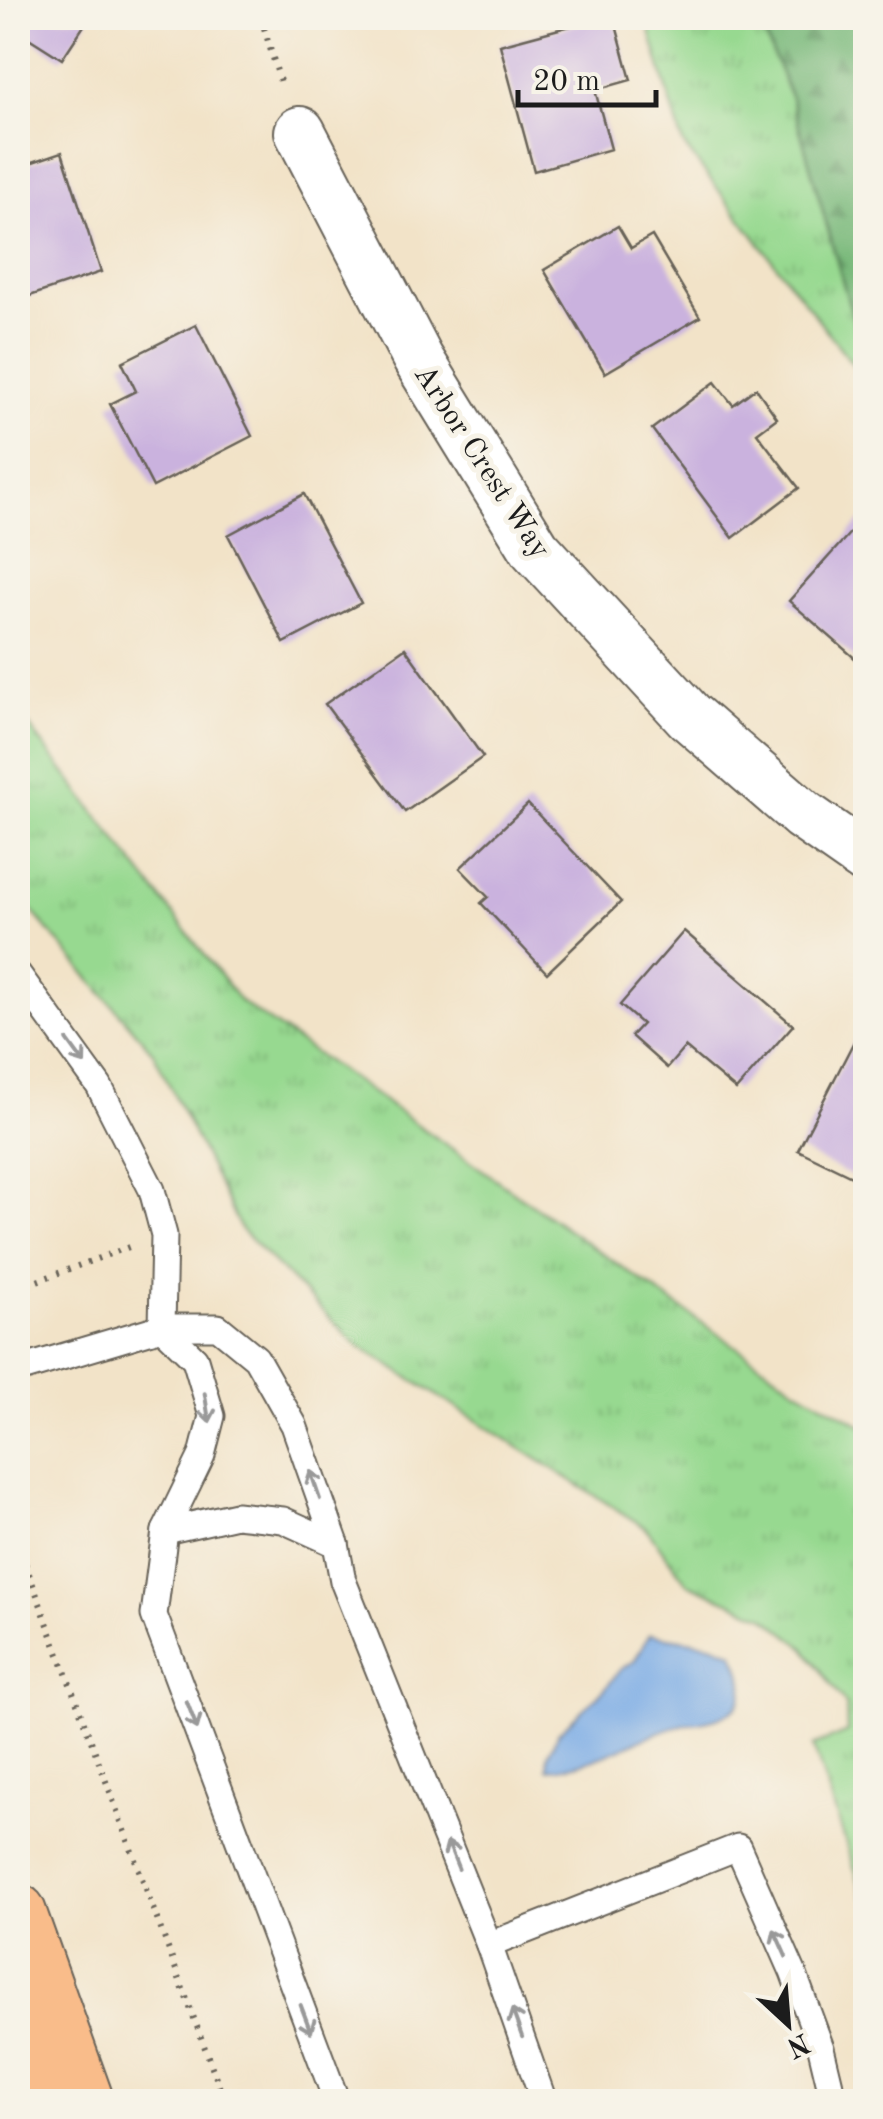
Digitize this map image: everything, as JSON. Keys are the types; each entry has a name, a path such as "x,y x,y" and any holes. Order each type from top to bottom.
{"main road":[{"path":"18,1912 86,2102"},
{"path":"18,2042 48,2102"}],"street":[{"name":"Arbor Crest Way","path":"300,132 418,360 534,549 689,716 803,816 866,859"}],"lane":[{"path":"18,974 100,1086 152,1190 164,1235 162,1327 196,1359 212,1416 202,1455 165,1531 154,1616 336,2102"},
{"path":"18,1370 162,1327 218,1326 256,1358 294,1425 336,1544 343,1581 489,1946 544,2102"},
{"path":"165,1531 236,1515 283,1520 336,1544"},
{"path":"489,1946 738,1847 822,2048 834,2102"}],"path":[{"path":"261,18 290,116 300,132"},
{"path":"18,1288 131,1247"},
{"path":"18,1544 225,2102"}],"green space":[{"path":"646,18 758,18 791,98 865,361 865,380 683,144"},
{"path":"758,18 865,18 865,361 791,98"},
{"path":"18,712 240,1001 794,1387 865,1427 865,1899 813,1746 847,1732 846,1705 805,1648 764,1616 687,1583 646,1528 356,1344 241,1230 153,1052 18,895"}],"water":[{"path":"650,1634 711,1644 733,1652 743,1681 739,1703 721,1717 658,1732 580,1764 547,1769 548,1754 559,1732 620,1670 634,1661"}],"building":[{"path":"18,18 89,18 62,59 18,31"},
{"path":"600,18 614,18 631,80 595,90 611,149 534,171 500,45"},
{"path":"62,152 101,272 18,300 18,167"},
{"path":"618,226 631,248 652,236 700,317 605,373 544,270"},
{"path":"196,325 252,436 153,487 110,404 136,391 122,362"},
{"path":"715,382 733,405 756,388 777,418 757,433 799,488 733,538 652,429"},
{"path":"304,494 361,603 284,643 228,535"},
{"path":"866,515 866,668 789,601"},
{"path":"405,648 483,757 405,812 325,704"},
{"path":"528,804 621,902 547,973 481,903 488,897 460,868"},
{"path":"684,931 793,1025 736,1090 685,1047 667,1068 631,1036 642,1024 620,1005"},
{"path":"866,1018 866,1183 798,1150"}]}
